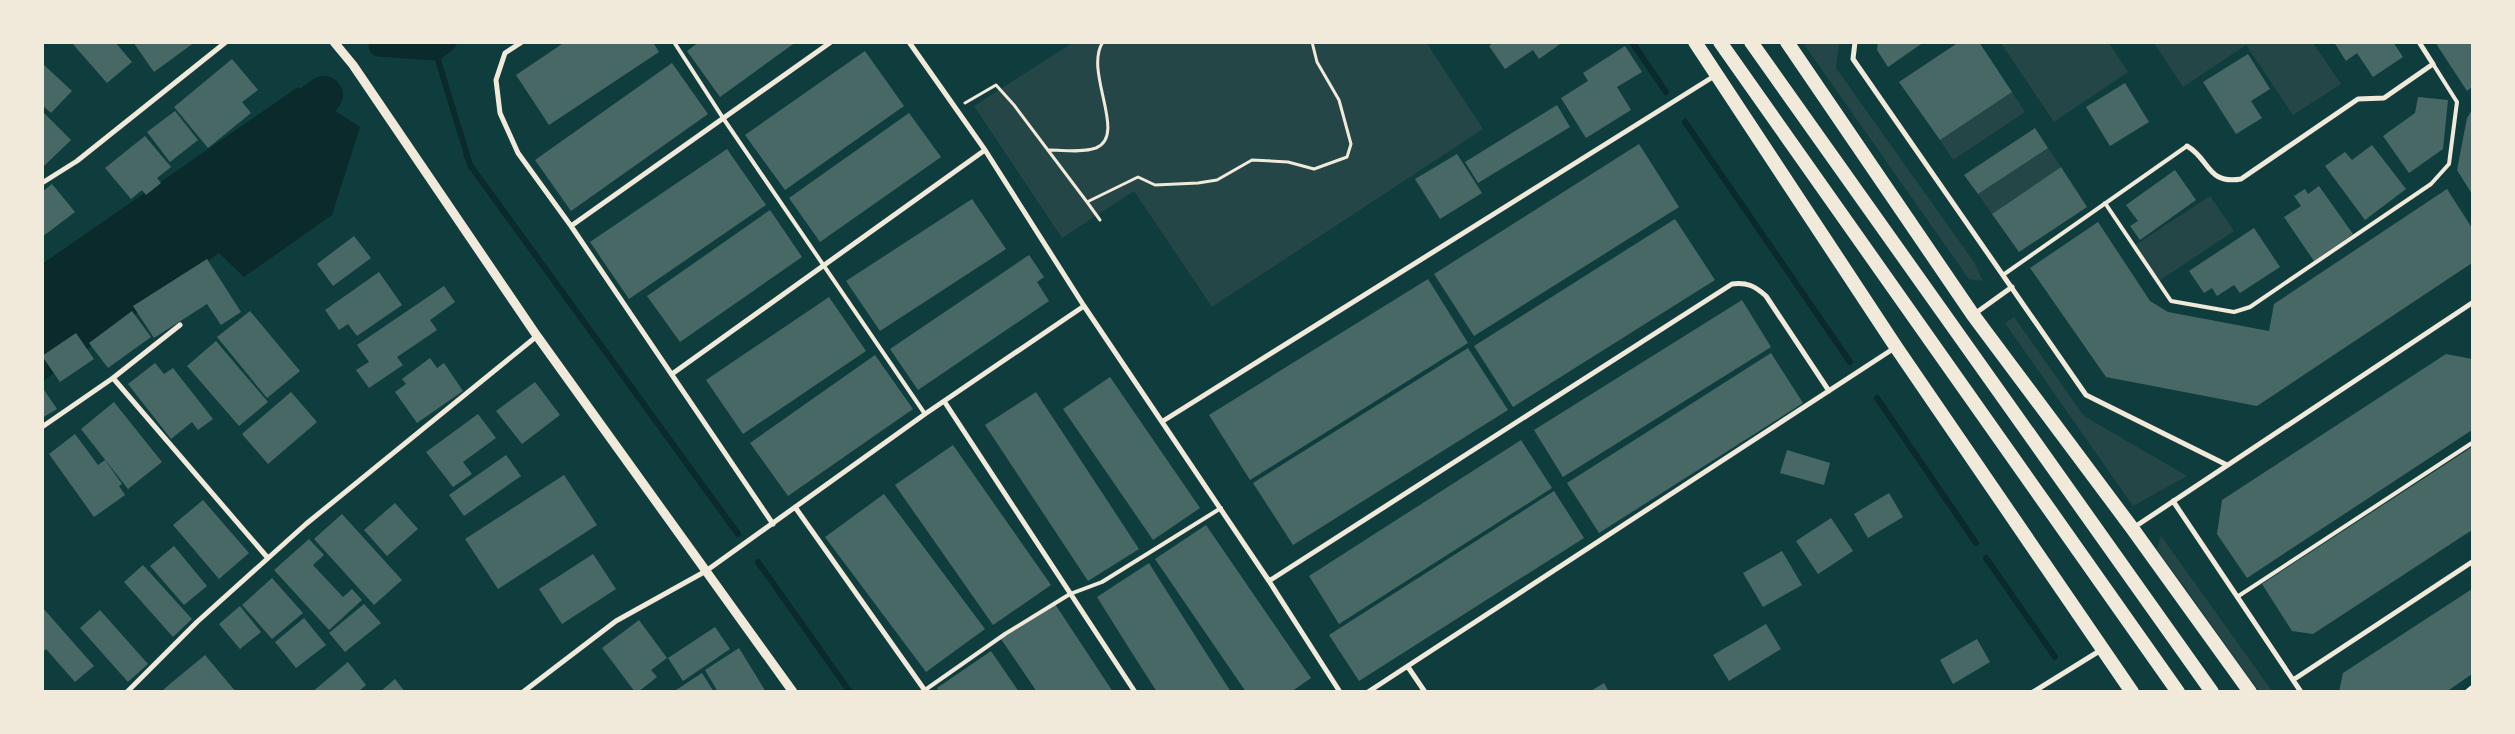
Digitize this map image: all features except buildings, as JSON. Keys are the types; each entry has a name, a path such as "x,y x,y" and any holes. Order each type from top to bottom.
{"highway":[{"path":"1695,42 1896,347 2132,692"},
{"path":"1720,42 2178,692"},
{"path":"1751,42 2212,692"},
{"path":"1787,42 1973,315 2132,528 2250,692"}],"street":[{"path":"42,183 77,161 226,42"},
{"path":"334,42 353,65 537,336 793,692"},
{"path":"522,42 505,53 496,80 500,113 518,153 571,226 773,524"},
{"path":"571,226 831,42"},
{"path":"909,42 985,150 1084,306 1221,508 1340,692"},
{"path":"1855,42 1852,60 2086,395 2227,465"},
{"path":"2187,146 2196,151 2213,175 2228,181 2241,179 2358,99 2384,98 2434,64 2419,42"},
{"path":"1163,421 1717,74"},
{"path":"672,374 985,150"},
{"path":"1269,581 1732,284 1744,282 1756,287 1766,296 1829,390"},
{"path":"1973,315 2012,287"},
{"path":"523,692 616,620 706,571 925,414 1084,306"},
{"path":"2132,528 2471,306"},
{"path":"42,427 113,378 180,326"},
{"path":"127,692 267,558 537,336"},
{"path":"1368,692 1896,347"},
{"path":"113,378 267,558"},
{"path":"944,401 1134,692"},
{"path":"2173,501 2301,692"},
{"path":"795,507 925,691"},
{"path":"2293,680 2472,562"},
{"path":"2033,692 2102,649"},
{"path":"1408,667 1425,692"}],"lane":[{"path":"674,42 723,118 925,414"},
{"path":"2105,203 2171,302 2234,312 2250,307 2431,184 2449,164 2457,102 2434,64"},
{"path":"2003,275 2187,146"},
{"path":"2237,597 2472,443"},
{"path":"925,691 1005,634 1070,594 1102,582 1221,508"},
{"path":"2466,692 2472,687"}],"path":[{"path":"1048,150 1074,151 1097,148 1106,138 1108,122 1096,62 1103,42"},
{"path":"1087,202 1138,177 1156,185 1198,183 1217,180 1252,160 1288,162 1314,169 1347,157 1351,144 1339,100 1317,62 1312,42"},
{"path":"956,108 996,85 1048,150 1100,220"}],"shaded area":[{"path":"1426,42 1483,129 1212,307 1134,191 1062,238 974,106 1072,43"},
{"path":"1803,43 1839,43 1836,68 1974,262 1983,281 1969,279"},
{"path":"2001,43 2109,43 2128,72 2054,122"},
{"path":"2154,43 2313,43 2341,84 2293,115 2246,45 2183,87"},
{"path":"298,87 360,127 332,215 244,277 219,253 43,381 42,264"},
{"path":"2012,92 2025,112 1953,160 1940,140"},
{"path":"2048,148 2061,167 1992,214 1978,194"},
{"path":"2210,196 2234,231 2159,281 2135,245"},
{"path":"2014,317 2084,416 2187,476 2133,506 2005,323"},
{"path":"2161,536 2272,691 2259,691 2157,549"}],"waterway":[{"path":"426,42 435,50 470,165 738,534"},
{"path":"379,46 435,50 446,42"},
{"path":"1632,42 1666,92"},
{"path":"275,130 324,95"},
{"path":"1685,122 1850,362"},
{"path":"1877,398 1976,543"},
{"path":"1986,558 2055,657"},
{"path":"758,562 850,692"}]}
